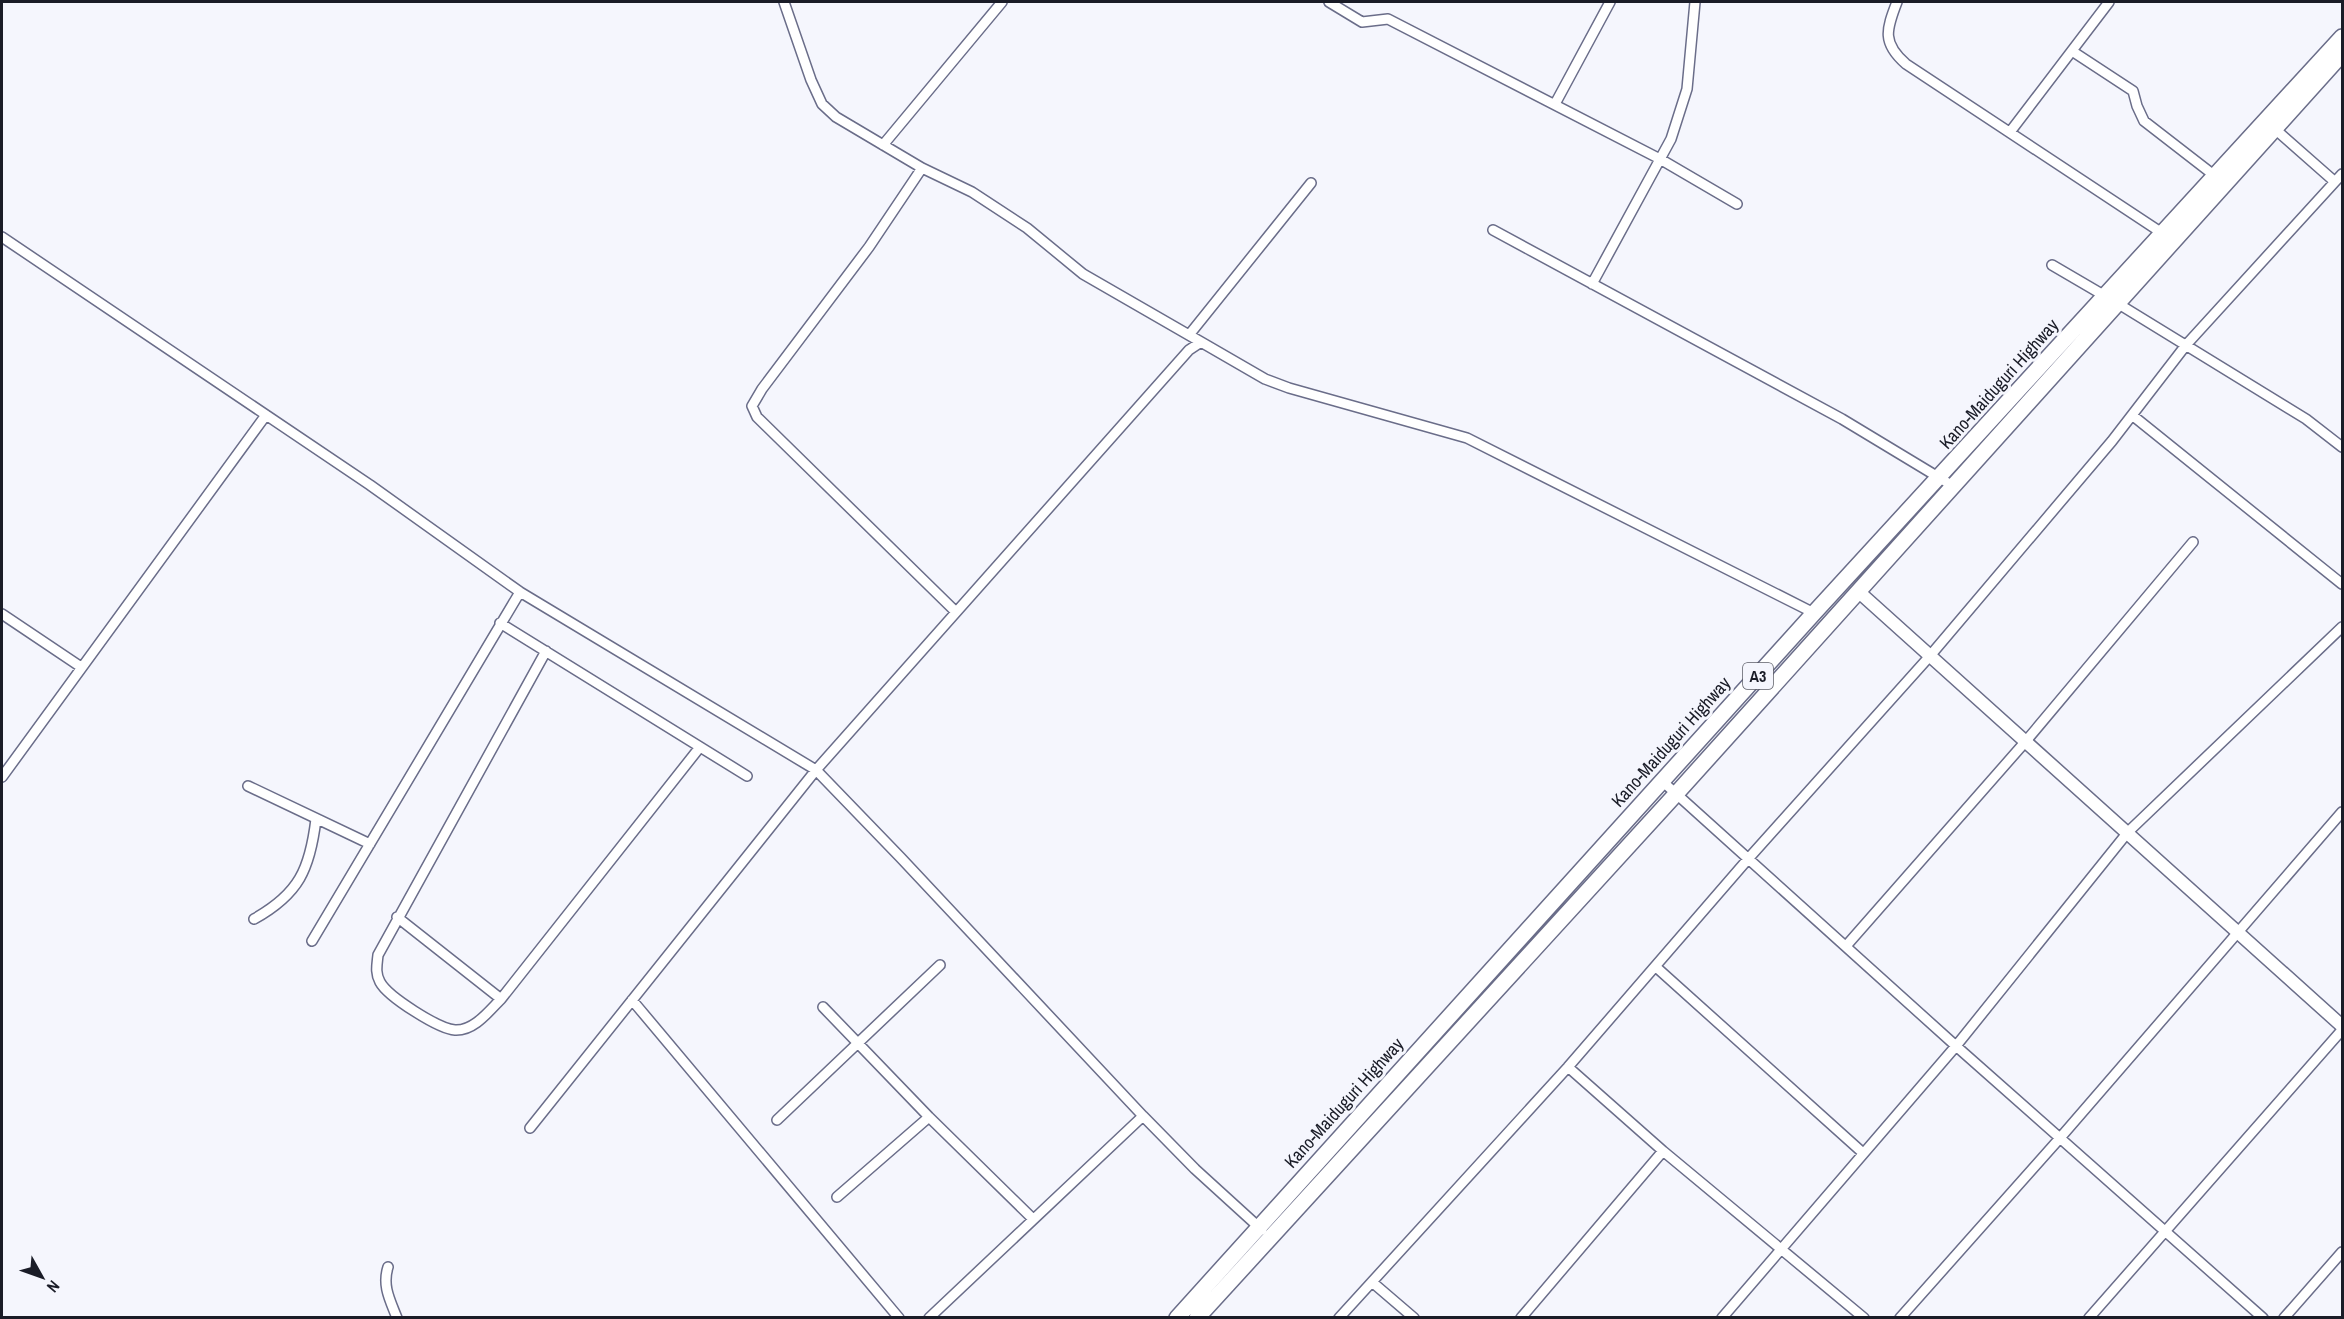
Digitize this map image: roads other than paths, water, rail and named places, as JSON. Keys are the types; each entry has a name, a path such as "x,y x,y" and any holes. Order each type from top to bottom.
{"highway":[{"name":"Kano-Maiduguri Highway","path":"1177,1317 1265,1232 1676,794 1953,486 2111,299 2163,233 2343,37"},
{"name":"Kano-Maiduguri Highway","path":"1197,1317 1265,1232 1662,781 1940,477 2275,129 2343,54"}],"street":[{"path":"784,2 807,71 822,104 836,117 922,168 972,192 1027,228 1083,274 1265,379 1289,388 1467,438 1814,614"},
{"path":"883,145 1002,2"},
{"path":"1329,2 1362,21 1388,19 1660,159 1737,204"},
{"path":"1555,104 1610,2"},
{"path":"1592,284 1671,139 1687,90 1695,2"},
{"path":"1897,2 1891,17 1888,40 1892,52 1906,64 2163,233"},
{"path":"2010,132 2109,2"},
{"path":"2072,51 2133,91 2144,121 2215,176"},
{"path":"2275,129 2334,181"},
{"path":"922,168 869,247 762,388 752,406 758,417 956,612"},
{"path":"1339,1317 1568,1067 1748,859 1929,657 2132,415 2186,345 2334,181 2343,174"},
{"path":"1189,335 1311,183"},
{"path":"1492,230 1842,419 1953,486"},
{"path":"2,237 370,485 520,592 816,770 1143,1116 1195,1169 1265,1232"},
{"path":"2052,265 2306,419 2343,447"},
{"path":"530,1128 816,770 1188,350 1201,342"},
{"path":"2,777 266,415"},
{"path":"2132,415 2343,584"},
{"path":"1846,946 2026,741 2193,542"},
{"path":"312,941 520,592"},
{"path":"1859,592 1929,657 2239,931 2343,1028 2089,1317"},
{"path":"2,614 81,667"},
{"path":"500,623 747,776"},
{"path":"1722,1317 1956,1046 2128,832 2343,627"},
{"path":"546,651 378,955 376,972 381,985 395,998 438,1024 455,1030 470,1027 501,999 700,747"},
{"path":"1662,781 1956,1046 2264,1317"},
{"path":"248,786 370,844"},
{"path":"1900,1317 2060,1138 2343,812"},
{"path":"254,919 273,908 290,893 300,877 313,849 316,819"},
{"path":"398,917 501,999"},
{"path":"777,1120 940,965"},
{"path":"1656,967 1863,1153"},
{"path":"632,1000 899,1317"},
{"path":"823,1007 929,1117 1033,1218"},
{"path":"1568,1067 1780,1250 1864,1317"},
{"path":"929,1317 1143,1116"},
{"path":"837,1197 929,1117"},
{"path":"1521,1317 1663,1151"},
{"path":"2284,1317 2343,1251"},
{"path":"388,1267 385,1287 397,1317"},
{"path":"1372,1282 1414,1317"}]}
